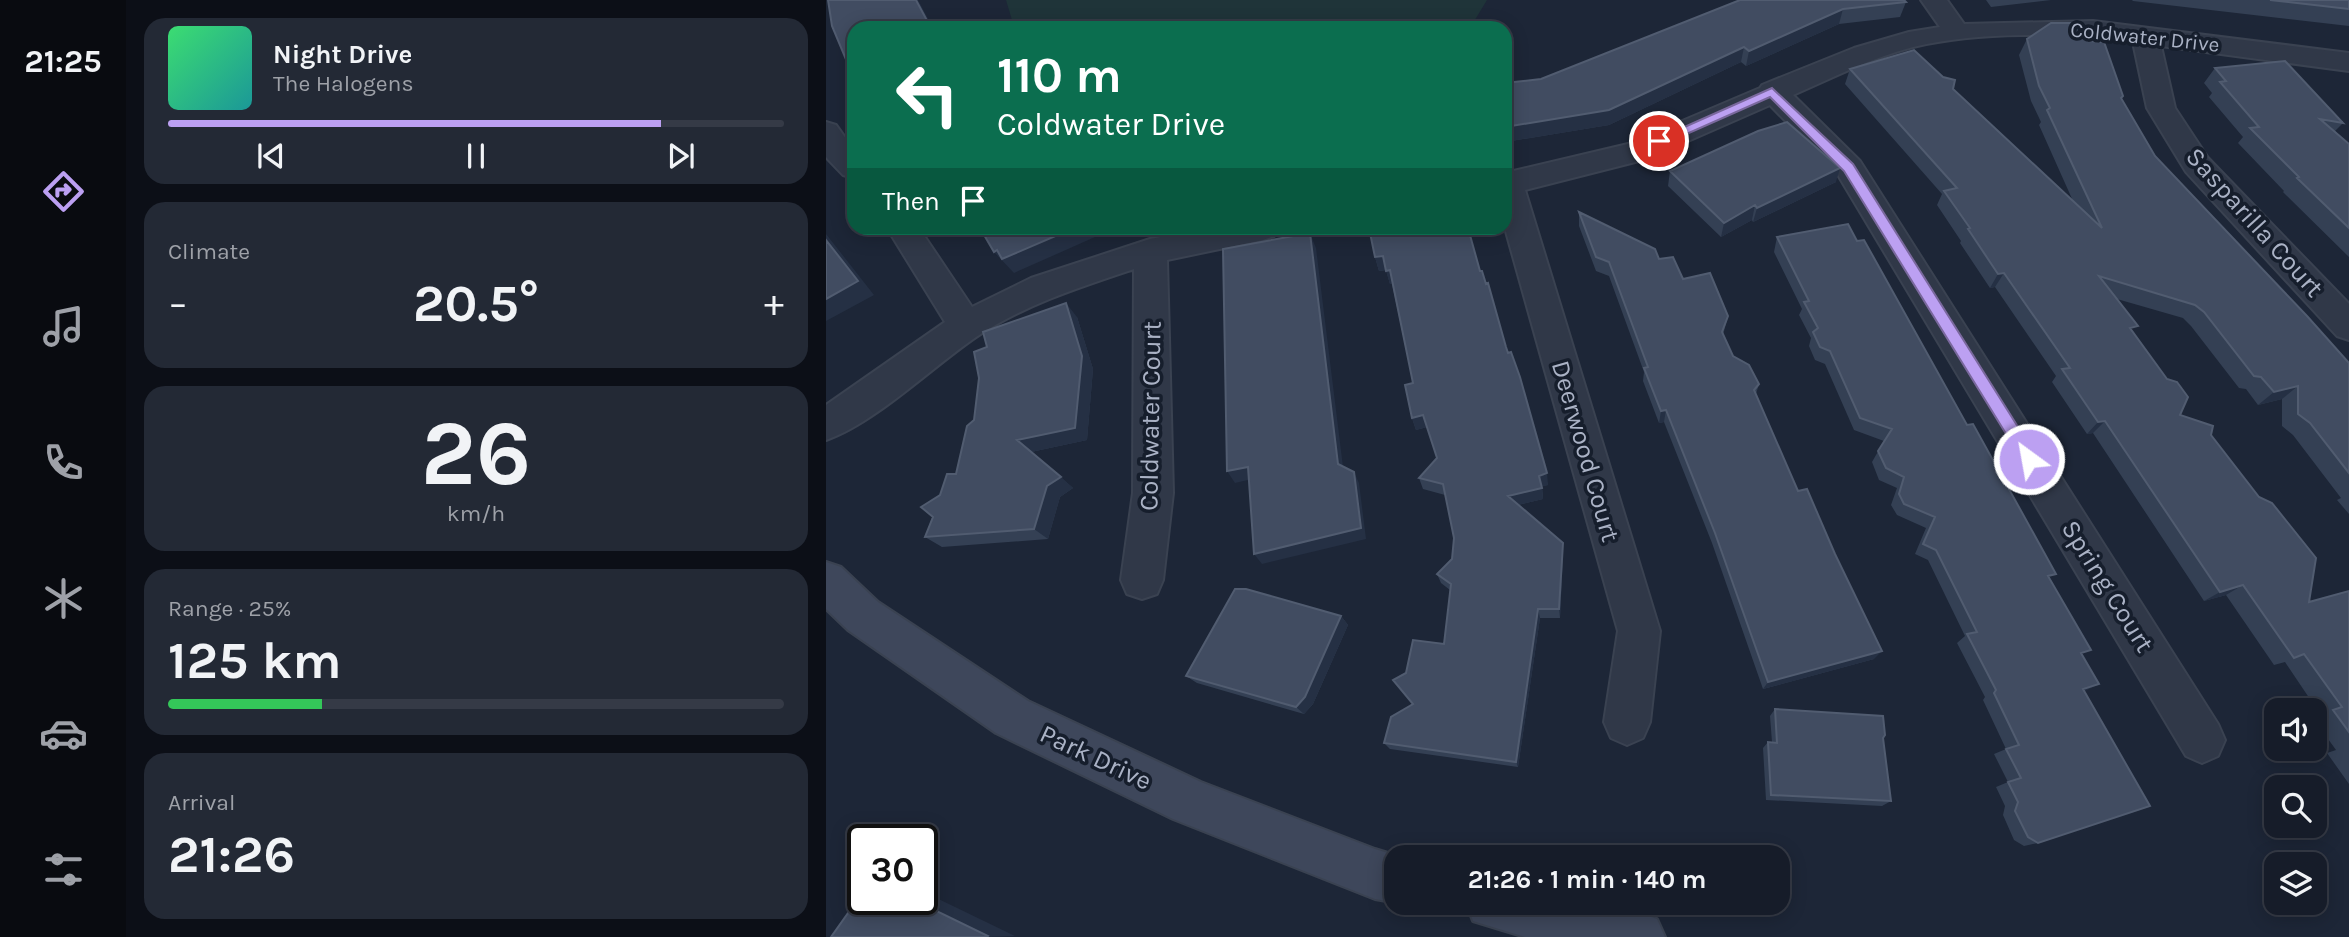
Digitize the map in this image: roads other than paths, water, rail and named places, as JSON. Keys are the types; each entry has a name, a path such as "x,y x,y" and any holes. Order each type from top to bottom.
{"street":[{"path":"1934,0 1957,32"},
{"name":"Coldwater Drive","path":"1512,183 1636,152 1772,91 1864,54 1909,40 1957,32 2042,28 2145,34 2349,62"},
{"name":"Sasparilla Court","path":"2145,34 2161,108 2197,165 2349,326"},
{"name":"Spring Court","path":"1772,91 1849,167 2202,740"},
{"path":"826,132 832,145 847,161"},
{"name":"Deerwood Court","path":"1512,204 1639,631 1627,722"},
{"path":"907,235 965,326"},
{"path":"826,424 888,383 965,326 1043,287 1150,251 1229,235"},
{"name":"Coldwater Court","path":"1142,580 1153,493 1150,251"},
{"name":"Park Drive","path":"826,581 863,616 1012,718 1190,802 1384,876"},
{"path":"1538,915 1604,932 1639,937"}]}
